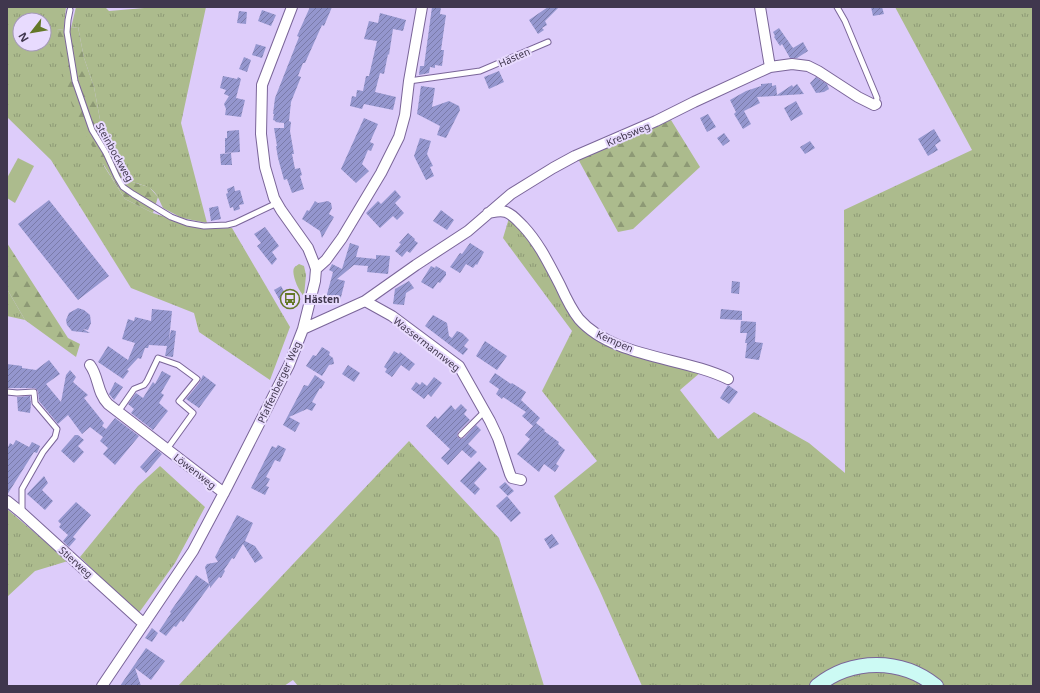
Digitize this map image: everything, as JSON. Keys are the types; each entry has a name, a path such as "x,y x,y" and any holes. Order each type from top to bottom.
{"main road":[{"path":"817,686 833,675 848,668 875,664 905,669 921,676 936,686"}],"street":[{"name":"Pfaffenberger Weg","path":"102,686 193,551 289,365 303,329 313,292 316,268 308,248 277,204 269,183 264,159 262,134 261,94 264,78 292,7"},
{"path":"316,268 326,260 342,238 381,172 399,136 405,115 409,81 422,7"},
{"path":"760,7 770,67"},
{"name":"Krebsweg","path":"303,329 365,301 468,231 511,194 564,162 656,121 770,67 799,64 808,66 863,100 874,105 876,104"},
{"name":"Kempen","path":"488,213 499,211 506,212 526,229 533,237 547,260 571,307 579,319 596,333 630,349 702,368 728,379"},
{"name":"Wassermannweg","path":"365,301 392,316 459,366 485,411 498,438 512,478 522,480"},
{"name":"Löwenweg","path":"90,364 96,374 104,401 224,493"},
{"name":"Stierweg","path":"7,501 144,624"}],"lane":[{"name":"Krebsweg","path":"837,7 845,21 875,93 877,98 876,104"},
{"name":"Steinbockweg","path":"70,10 67,32 75,81 92,130 106,153 123,187 171,217 187,223 204,226 221,226 236,223 277,204"},
{"name":"Hästen","path":"409,81 480,71 548,42"},
{"name":"Löwenweg","path":"118,412 134,389 144,385 147,381 158,358 178,365 197,379 179,401 193,413 167,449"},
{"path":"7,392 34,392 35,402 57,429 54,437 43,452 22,489 22,513"},
{"path":"461,435 485,411"}],"green space":[{"path":"7,7 66,7 64,29 57,30 104,166 125,199 153,213 202,229 232,228 290,327 270,380 199,332 194,313 131,288 51,160 7,117"},
{"path":"76,7 105,7 109,11 156,7 206,7 181,123 207,223 182,218 163,208 158,197 152,190 148,187 132,182 122,162 112,148 101,125 94,87 84,58 78,27 71,28"},
{"path":"895,7 1033,7 1033,686 642,686 599,589 554,496 597,461 542,391 572,331 503,238 509,218 536,246 584,329 613,348 701,372 680,390 718,439 754,412 809,443 845,473 844,210 972,150"},
{"path":"78,27 84,58 94,87 101,125 112,148 132,182 149,187 158,197 153,213 125,199 79,125 65,85 57,30"},
{"path":"671,120 700,167 633,229 618,232 578,159"},
{"path":"18,158 34,166 15,203 7,198 7,178"},
{"path":"7,243 68,338 80,344 76,357 25,320 7,289"},
{"path":"299,264 304,266 306,275 304,296 298,287 293,271"},
{"path":"7,289 25,320 7,316"},
{"path":"409,441 499,538 544,686 298,686 293,680 284,686 178,686"},
{"path":"160,466 205,507 175,563 138,614 80,557 138,486"},
{"path":"7,509 68,561 35,571 7,597"}],"building":[{"path":"310,7 332,7 305,63 303,63 298,76 301,77 291,102 289,121 291,122 290,131 294,154 292,154 295,169 300,168 302,175 300,176 304,189 292,193 287,179 284,180 276,146 274,128 284,128 284,123 275,122 276,121 273,120 273,114 275,98 299,37 297,36"},
{"path":"432,7 441,7 440,14 446,15 441,50 444,50 442,66 435,65 435,68 430,67 429,73 419,75 420,66 424,66"},
{"path":"548,7 559,7 545,21 547,25 542,28 544,30 538,34 529,20"},
{"path":"871,7 882,7 884,14 873,16"},
{"path":"262,10 276,15 271,26 258,21"},
{"path":"239,11 247,12 246,24 237,23"},
{"path":"380,13 406,20 403,31 393,29 384,74 380,73 375,92 396,97 393,110 364,104 362,109 350,106 352,96 356,97 357,90 363,91 366,76 369,76 377,41 364,39 369,21 378,23"},
{"path":"779,28 793,48 803,42 808,51 797,58 790,58 782,44 780,46 774,37 773,32"},
{"path":"256,44 266,47 262,58 252,55"},
{"path":"244,57 251,60 247,72 239,69"},
{"path":"499,71 504,82 489,89 484,77"},
{"path":"223,76 237,79 238,77 241,79 236,98 245,100 241,117 225,115 226,109 224,104 229,96 224,94 226,90 220,88"},
{"path":"816,77 827,84 829,89 824,92 816,93 810,83"},
{"path":"772,83 772,86 776,85 777,95 792,85 793,87 797,84 804,94 757,97 760,103 744,111 751,124 743,129 734,114 736,112 730,100 746,91 761,86 761,84"},
{"path":"421,86 435,88 432,107 449,101 459,106 460,110 446,138 437,135 440,126 417,114"},
{"path":"796,101 803,114 791,121 784,108"},
{"path":"708,114 716,127 707,132 700,118"},
{"path":"364,118 378,124 370,142 374,144 371,151 368,150 362,164 369,171 356,183 341,169"},
{"path":"934,129 941,141 935,145 938,150 928,156 918,139"},
{"path":"239,130 240,152 225,153 225,138 227,138 227,131"},
{"path":"724,133 730,141 723,146 717,138"},
{"path":"420,138 431,141 427,154 433,166 430,167 434,176 426,180 414,156"},
{"path":"810,141 815,148 805,154 800,147"},
{"path":"231,153 232,165 221,165 220,154"},
{"path":"234,186 235,191 240,190 244,204 239,205 240,209 234,211 233,207 230,208 226,194 228,193 227,189"},
{"path":"395,190 401,197 395,203 404,213 397,220 393,216 380,228 366,213 378,201 381,204"},
{"path":"49,200 109,276 78,300 18,224"},
{"path":"315,201 318,203 328,201 331,203 332,208 329,214 334,217 322,238 320,231 302,219 307,210 309,211"},
{"path":"218,206 221,219 211,221 209,208"},
{"path":"441,210 454,220 447,230 433,221"},
{"path":"265,227 279,246 272,252 277,259 272,265 257,246 261,243 254,234"},
{"path":"408,233 418,243 410,253 407,251 402,257 395,251 401,244 399,243"},
{"path":"350,243 359,246 356,257 376,259 376,255 390,256 388,274 367,272 368,266 354,265 337,279 345,281 340,301 326,298 333,272 329,270 332,264 342,269"},
{"path":"470,243 484,252 477,265 476,264 473,268 466,264 460,273 450,267 460,253 462,254"},
{"path":"431,266 435,268 436,266 446,272 446,275 440,283 438,282 433,289 421,282"},
{"path":"409,281 414,288 406,293 404,305 393,304 395,289"},
{"path":"732,281 740,282 739,294 731,293"},
{"path":"281,286 289,300 282,304 274,290"},
{"path":"78,308 84,310 90,315 91,323 88,330 83,329 90,333 72,331 67,325 66,320 69,313"},
{"path":"152,309 172,311 169,340 171,330 176,331 173,357 165,356 167,346 149,345 148,348 145,348 141,359 138,358 127,370 129,371 123,379 98,362 108,346 128,360 135,343 122,339 128,319 134,321 135,317 151,321"},
{"path":"721,309 742,311 742,320 720,319"},
{"path":"433,315 447,323 449,336 452,338 457,331 462,333 469,340 464,346 468,349 463,355 425,326"},
{"path":"741,321 756,322 755,342 763,343 759,360 745,358 747,333 740,333"},
{"path":"485,341 507,356 497,370 476,356"},
{"path":"322,347 330,352 329,355 333,358 334,364 329,365 322,376 306,366 313,355 316,356"},
{"path":"394,351 399,354 400,352 415,364 409,371 401,365 392,377 385,372 387,369 384,367"},
{"path":"49,360 60,374 46,384 61,402 66,375 70,370 76,377 73,382 88,395 84,398 104,423 102,426 106,429 115,418 139,436 115,465 103,454 108,448 100,441 103,437 90,427 82,434 68,415 58,424 39,401 38,391 35,388 7,388 7,364 36,370"},
{"path":"348,365 360,373 354,382 342,374"},
{"path":"162,371 171,376 161,393 164,395 159,403 168,411 153,430 131,413 134,409 128,404 136,393 143,398 153,382 155,384"},
{"path":"495,373 526,392 521,400 540,418 536,423 559,442 558,444 565,450 556,464 559,466 555,472 544,464 539,472 517,454 530,439 525,435 534,425 533,426 522,416 526,412 503,397 502,399 496,394 499,389 489,382"},
{"path":"203,375 216,385 199,408 186,399 200,382"},
{"path":"315,375 325,382 312,402 316,404 312,411 307,409 289,417 300,423 295,432 283,425 304,385 308,386"},
{"path":"434,377 442,383 431,397 428,394 424,399 411,389 416,382 420,385 422,382 427,386"},
{"path":"115,382 123,387 114,400 109,394"},
{"path":"728,385 738,392 729,404 720,398"},
{"path":"30,396 30,413 18,411 17,397"},
{"path":"461,404 467,410 464,414 470,420 458,432 457,436 460,439 464,438 476,425 481,430 468,444 477,452 471,458 462,450 448,465 441,458 450,449 426,426 435,416 438,419 451,405 455,410"},
{"path":"75,435 78,435 84,440 78,446 84,452 74,463 61,451"},
{"path":"16,440 29,447 32,442 40,446 37,453 34,452 7,495 7,449 10,443 13,445"},
{"path":"278,445 286,449 280,462 275,460 266,477 270,479 266,486 269,487 265,495 251,488 272,446 276,448"},
{"path":"156,449 162,454 146,473 140,467"},
{"path":"479,461 487,469 474,483 480,489 475,495 460,481"},
{"path":"44,476 48,483 42,490 53,501 45,510 27,494"},
{"path":"505,482 514,491 508,496 499,487"},
{"path":"507,496 521,513 511,522 496,506"},
{"path":"76,502 91,515 73,537 76,539 69,547 63,541 68,535 59,527 61,524 58,521"},
{"path":"237,515 253,523 245,541 255,546 263,558 255,563 243,544 234,559 232,558 224,570 225,571 221,578 219,577 210,588 210,585 183,622 181,620 166,636 159,631 171,613 170,612 196,575 209,584 205,567 207,564 218,562 215,557"},
{"path":"552,534 559,544 550,549 544,539"},
{"path":"152,628 158,633 152,642 145,638"},
{"path":"146,648 165,661 151,680 135,668 141,686 120,686"}],"place":[{"name":"Hästen","path":"290,299"}]}
